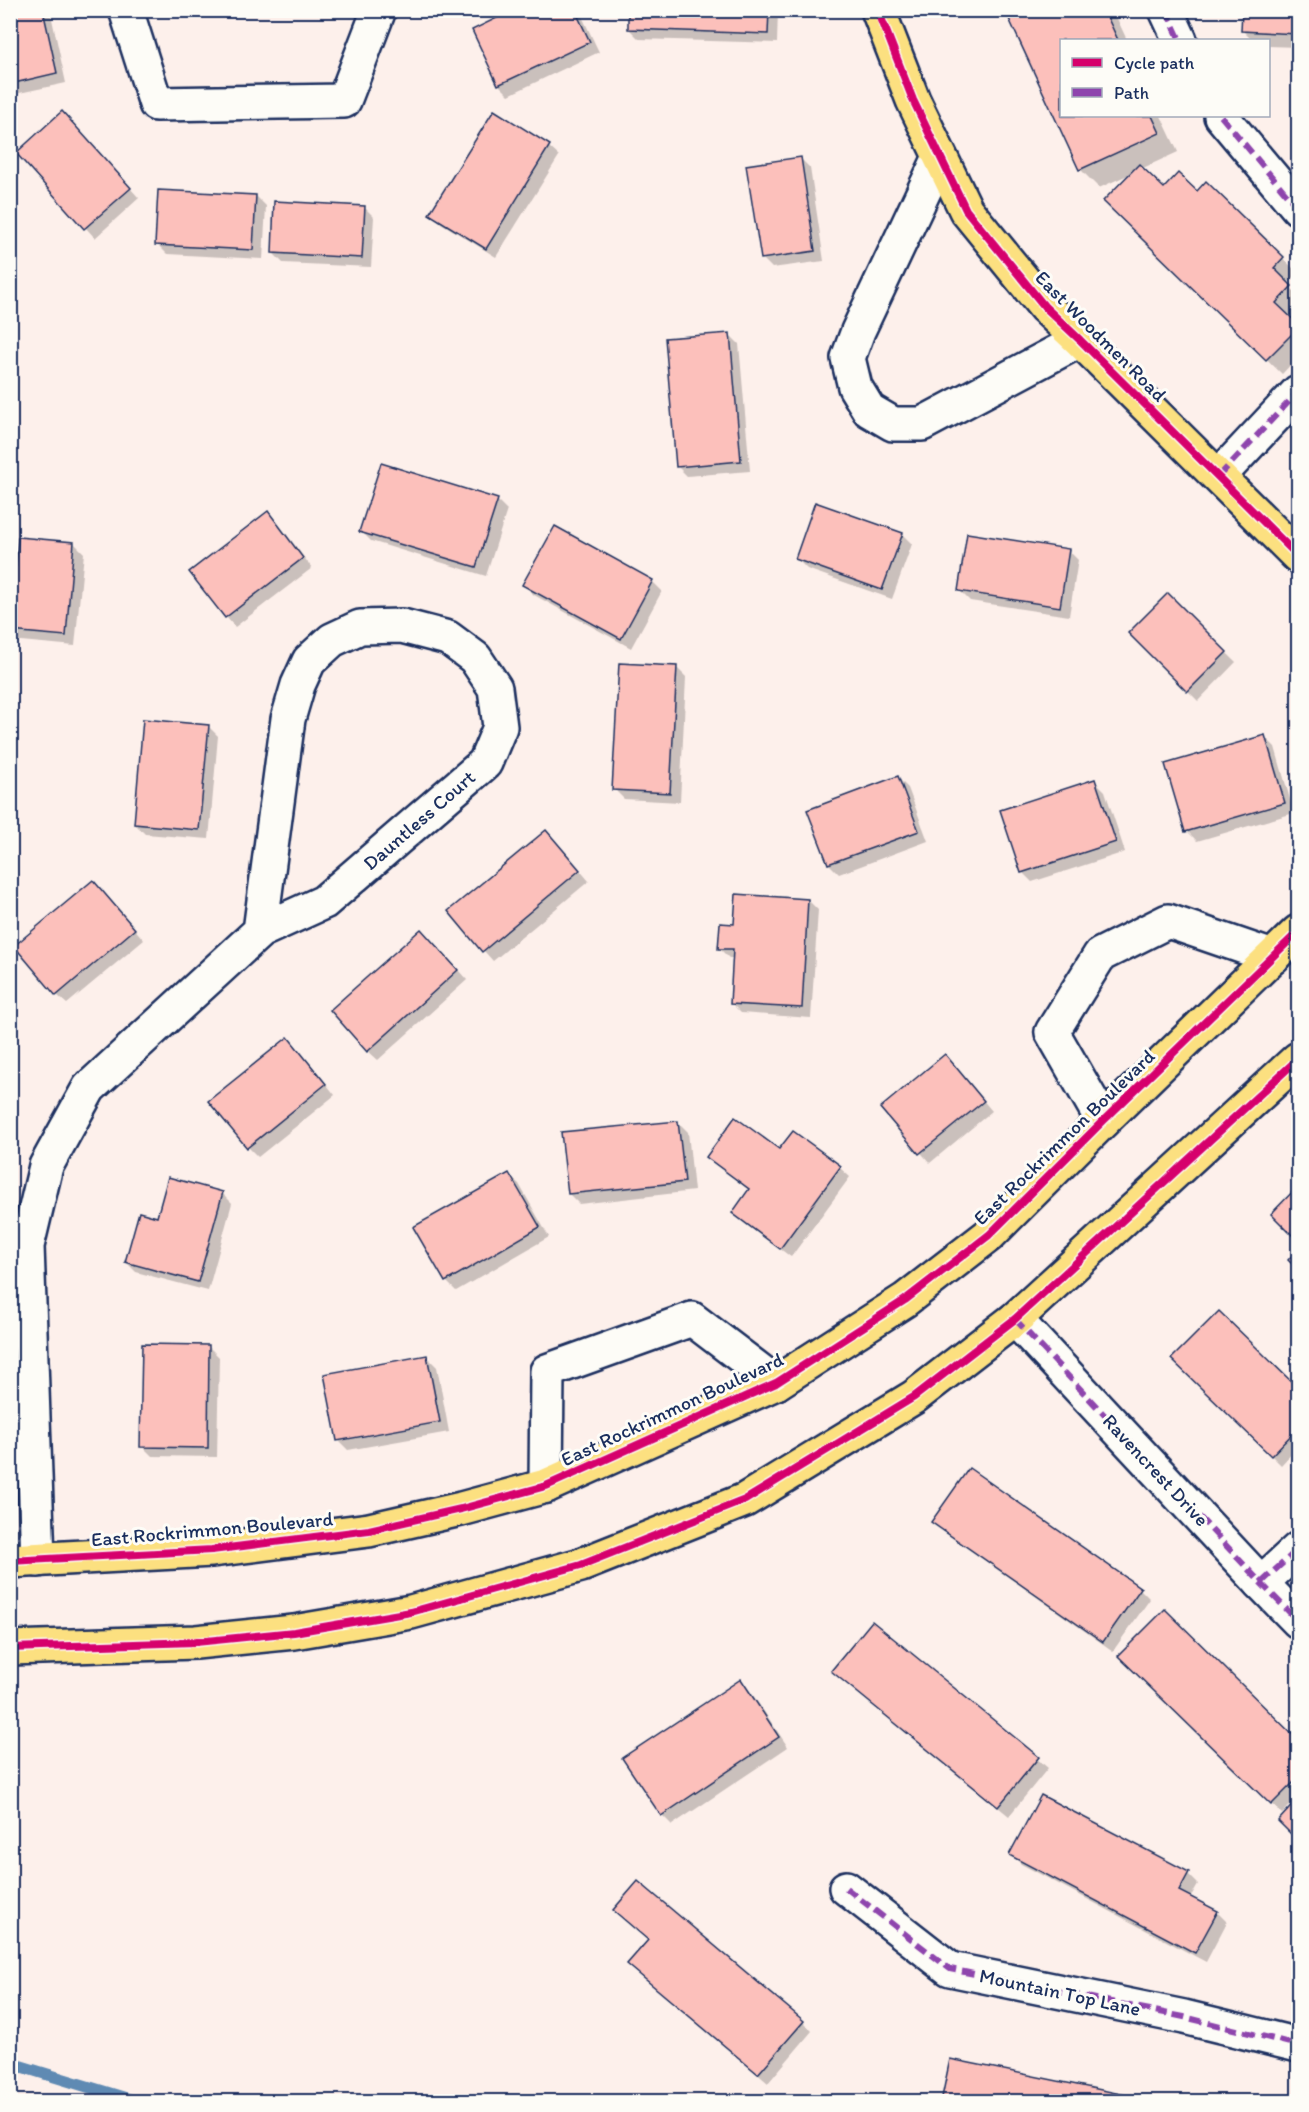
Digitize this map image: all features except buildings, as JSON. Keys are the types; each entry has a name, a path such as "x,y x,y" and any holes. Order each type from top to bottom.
{"main road":[{"name":"East Woodmen Road","path":"878,10 913,100 966,210 1045,308 1080,339 1299,556"},
{"name":"East Rockrimmon Boulevard","path":"24,1561 212,1550 369,1530 461,1509 546,1486 776,1383 905,1300 989,1235 1103,1121 1299,932"},
{"path":"10,1648 196,1642 294,1632 411,1612 581,1565 745,1500 914,1397 1015,1319 1299,1059"}],"street":[{"path":"126,10 156,104 344,101 379,10"},
{"path":"1166,10 1180,39"},
{"path":"1222,117 1299,208"},
{"path":"940,157 858,331 848,358 855,387 870,410 893,424 922,424 1080,339"},
{"path":"1219,476 1299,392"},
{"name":"Dauntless Court","path":"24,1561 27,1246 46,1166 88,1088 260,931 324,902 485,763 500,727 495,688 475,658 448,638 402,626 360,627 332,640 309,661 298,685 288,719 260,931"},
{"path":"1103,1121 1052,1032 1100,955 1168,921 1273,957"},
{"path":"546,1486 547,1371 692,1319 776,1383"},
{"name":"Ravencrest Drive","path":"1015,1319 1299,1621"},
{"path":"1261,1583 1299,1549"},
{"name":"Mountain Top Lane","path":"846,1888 950,1968 1184,2017 1299,2045"}],"waterway":[{"path":"10,2063 138,2102"}],"marked path":[{"path":"1166,10 1180,39"},
{"path":"1222,117 1298,208"},
{"path":"1219,476 1298,392"},
{"path":"1015,1319 1298,1621"},
{"path":"1261,1583 1298,1549"},
{"path":"846,1888 950,1969 1184,2017 1298,2045"}],"cycle path":[{"path":"878,10 913,100 966,210 1045,307 1298,556"},
{"path":"10,1561 212,1550 369,1530 461,1509 546,1486 776,1383 905,1300 989,1235 1298,932"},
{"path":"10,1648 196,1642 294,1632 411,1612 581,1565 745,1500 914,1397 1015,1319 1298,1059"}]}
